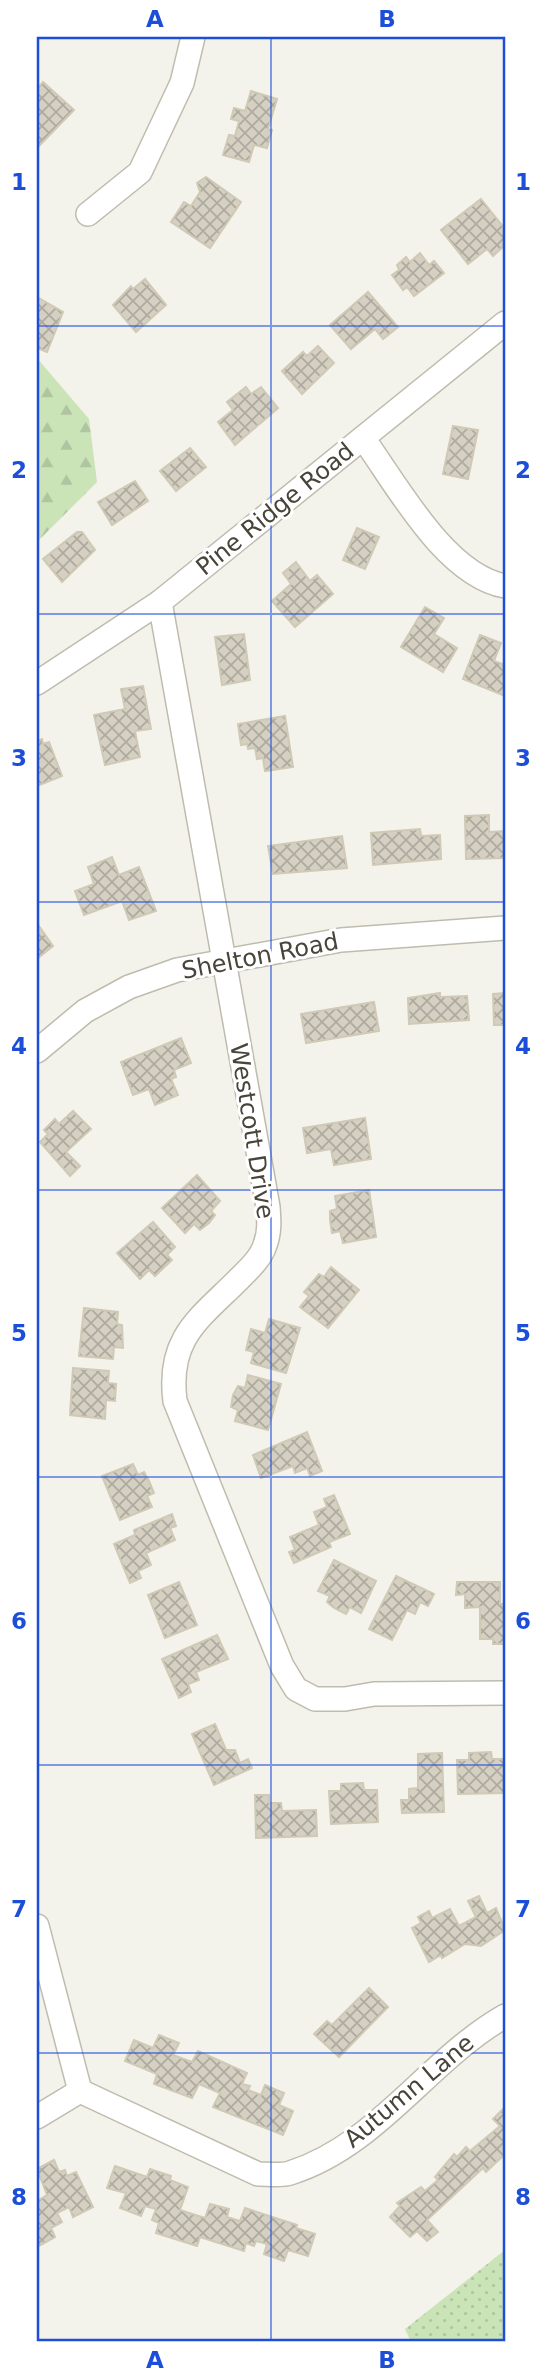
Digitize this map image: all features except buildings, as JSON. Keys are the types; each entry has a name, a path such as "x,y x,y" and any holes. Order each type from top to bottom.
{"street":[{"path":"88,214 140,172 182,83 192,37"},
{"name":"Pine Ridge Road","path":"37,683 160,602 505,323"},
{"path":"363,438 436,539 469,572 505,586"},
{"name":"Westcott Drive","path":"160,602 268,1207 269,1229 265,1247 254,1264 196,1320 181,1340 173,1379 181,1419 282,1666 296,1689 315,1699 505,1693"},
{"name":"Shelton Road","path":"37,1051 85,1011 129,987 177,970 341,940 505,928"},
{"path":"37,1926 80,2091 37,2118"},
{"name":"Autumn Lane","path":"80,2091 258,2174 289,2174 355,2142 457,2048 505,2017"}],"green space":[{"path":"37,358 89,419 97,482 37,542"},
{"path":"505,2250 505,2342 411,2342 405,2329"}]}
